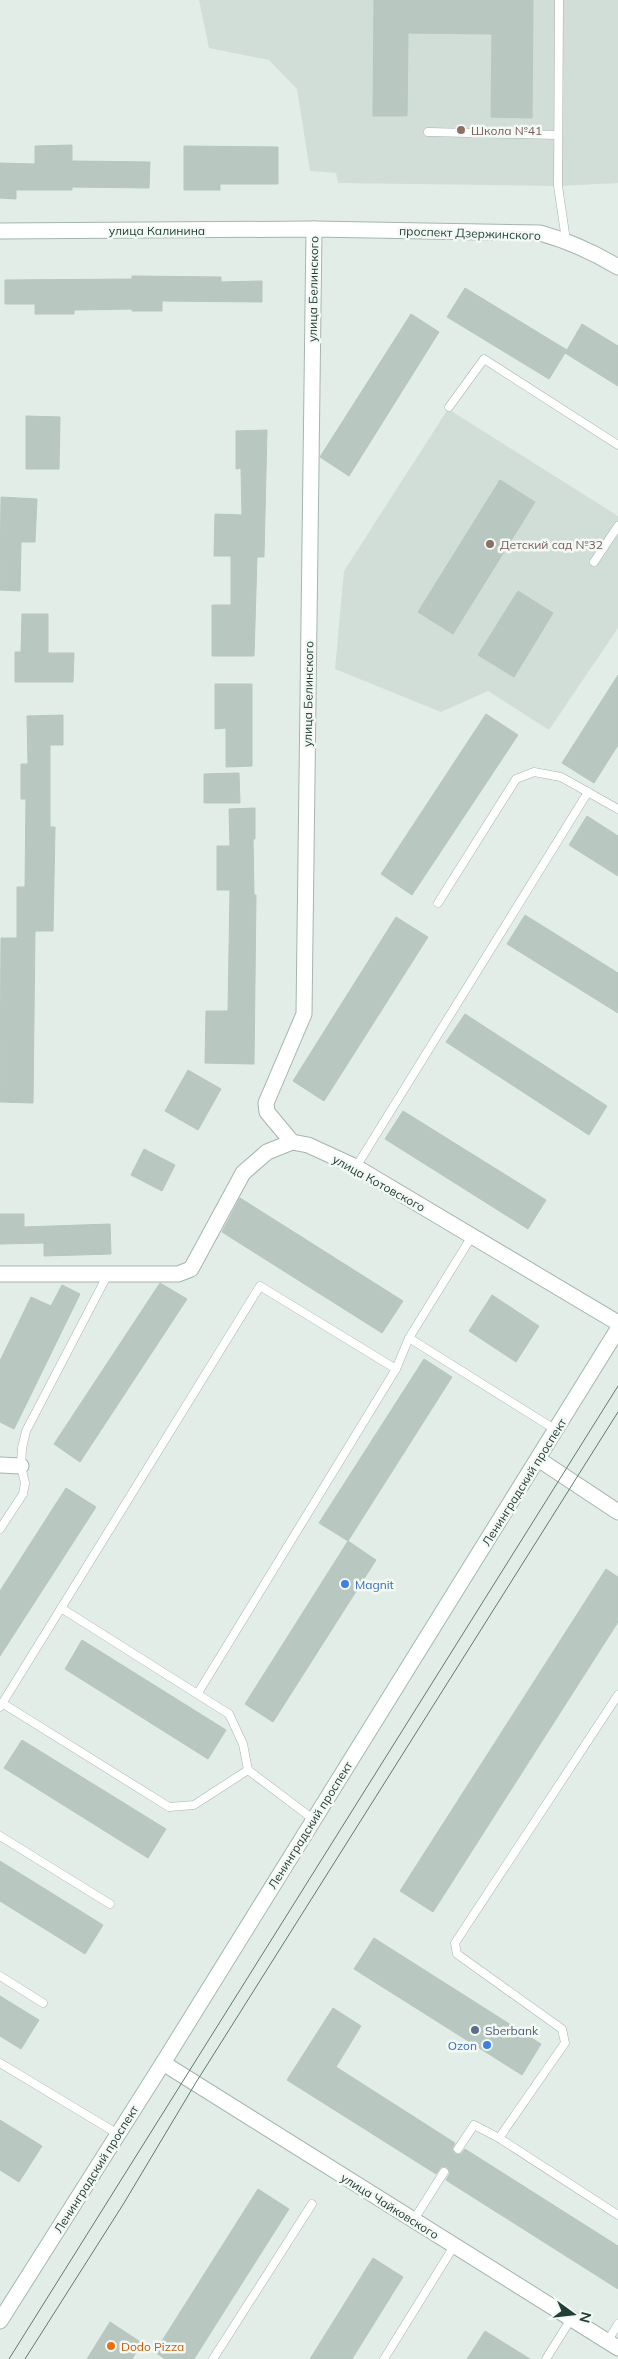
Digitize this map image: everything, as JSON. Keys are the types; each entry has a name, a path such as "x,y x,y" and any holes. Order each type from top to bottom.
{"street":[{"name":"проспект Дзержинского","path":"314,229 540,233 566,240 618,268"},
{"name":"улица Калинина","path":"0,231 314,229"},
{"name":"улица Белинского","path":"292,1142 267,1112 266,1103 304,1014 314,229"},
{"name":"улица Котовского","path":"292,1142 308,1145 356,1167 618,1323"},
{"path":"0,1274 109,1272 178,1274 190,1268 243,1173 267,1152 292,1142"},
{"name":"Ленинградский проспект","path":"0,2321 163,2063 618,1329"},
{"path":"538,1459 618,1512"},
{"path":"0,1465 21,1466"},
{"name":"улица Чайковского","path":"163,2063 613,2345"}],"lane":[{"path":"559,0 558,186 566,240"},
{"path":"428,132 558,135"},
{"path":"449,407 484,359 618,445"},
{"path":"594,562 618,526"},
{"path":"438,903 516,780 534,772 561,777 618,810"},
{"path":"356,1167 588,792"},
{"path":"198,1693 396,1369 409,1338 472,1236"},
{"path":"0,1529 23,1494 25,1483 21,1466 22,1448 26,1431 109,1272"},
{"path":"248,1770 194,1805 168,1806 1,1705 260,1286 396,1369"},
{"path":"409,1338 556,1430"},
{"path":"62,1608 229,1714 243,1744 248,1770 313,1819"},
{"path":"499,2138 565,2043 562,2029 457,1954 455,1943 618,1695"},
{"path":"0,1836 110,1904"},
{"path":"0,1976 43,2003"},
{"path":"0,2063 118,2134"},
{"path":"458,2148 474,2125 499,2138 618,2215"},
{"path":"414,2220 444,2172"},
{"path":"213,2359 312,2204"},
{"path":"384,2359 454,2246"},
{"path":"546,2359 571,2319"},
{"path":"613,2345 618,2324"}],"shaded area":[{"name":"Школа №41","path":"199,0 618,0 618,183 558,186 338,183 336,173 310,171 297,89 269,60 209,48"},
{"name":"Детский сад №32","path":"448,409 618,516 618,628 549,730 488,691 441,712 335,669 344,571"}],"building":[{"path":"374,0 533,0 532,118 491,117 492,34 408,33 407,116 373,116"},
{"path":"72,145 72,161 150,162 149,188 72,187 72,190 16,190 16,199 0,198 0,163 35,164 35,146"},
{"path":"184,146 278,147 278,184 220,184 220,190 184,190"},
{"path":"132,276 221,277 221,282 262,281 262,302 162,301 162,311 132,311 132,309 74,310 74,314 35,314 35,304 5,304 5,280 132,279"},
{"path":"465,288 567,350 582,324 618,346 618,386 565,353 549,379 447,317"},
{"path":"411,314 439,332 349,476 320,457"},
{"path":"26,416 60,417 59,469 26,469"},
{"path":"267,430 264,557 257,557 254,656 212,656 212,605 231,605 231,556 214,556 215,514 242,515 241,468 236,469 236,431"},
{"path":"500,480 535,502 453,634 418,612"},
{"path":"1,497 37,499 35,542 21,542 20,591 0,590"},
{"path":"518,591 553,613 514,677 478,655"},
{"path":"22,614 48,614 48,653 74,653 73,682 15,682 15,652 21,652"},
{"path":"618,675 618,745 594,783 562,763"},
{"path":"215,684 252,684 252,766 226,767 226,728 215,729"},
{"path":"486,714 518,735 412,895 381,874"},
{"path":"63,715 63,745 50,745 50,827 55,827 53,931 35,931 33,1103 0,1102 1,938 17,938 17,887 25,887 26,799 21,799 21,764 28,764 27,716"},
{"path":"239,773 240,803 204,803 204,774"},
{"path":"255,808 255,839 253,839 254,895 256,895 254,1064 205,1063 206,1011 228,1011 230,890 217,890 217,846 230,846 229,809"},
{"path":"587,816 618,836 618,876 569,845"},
{"path":"525,915 618,973 618,1013 507,944"},
{"path":"396,917 428,937 324,1101 293,1081"},
{"path":"465,1014 607,1106 589,1135 446,1042"},
{"path":"188,1070 221,1089 198,1130 165,1111"},
{"path":"403,1111 546,1200 528,1229 385,1139"},
{"path":"144,1149 175,1165 162,1191 131,1175"},
{"path":"240,1198 403,1301 382,1333 222,1232"},
{"path":"0,1214 24,1214 24,1227 110,1224 111,1254 44,1256 44,1243 0,1244"},
{"path":"160,1283 187,1299 80,1462 54,1444"},
{"path":"62,1285 80,1294 14,1429 0,1422 0,1361 31,1297 51,1306"},
{"path":"492,1295 539,1326 516,1362 469,1331"},
{"path":"424,1359 452,1377 348,1541 319,1523"},
{"path":"66,1488 96,1507 0,1656 0,1591"},
{"path":"348,1541 376,1560 273,1722 245,1704"},
{"path":"606,1569 618,1577 618,1622 433,1912 400,1891"},
{"path":"82,1640 226,1730 208,1759 65,1669"},
{"path":"22,1740 166,1829 148,1858 4,1768"},
{"path":"0,1861 103,1925 85,1954 0,1901"},
{"path":"374,1938 541,2044 522,2075 354,1969"},
{"path":"0,1996 39,2020 21,2049 0,2036"},
{"path":"333,2008 361,2026 336,2067 455,2143 452,2149 455,2154 461,2154 465,2149 618,2246 618,2289 446,2180 450,2173 447,2167 441,2167 436,2174 287,2080"},
{"path":"0,2120 42,2146 19,2182 0,2170"},
{"path":"258,2189 289,2209 194,2359 165,2359 155,2352"},
{"path":"373,2258 403,2277 352,2359 310,2359"},
{"path":"110,2322 142,2343 132,2359 87,2359"},
{"path":"485,2331 530,2359 467,2359"}],"tram line":[{"path":"9,2359 618,1386"},
{"path":"25,2359 124,2203 195,2084 618,1412"}],"place":[{"name":"Школа №41","path":"461,130"},
{"name":"Детский сад №32","path":"490,544"},
{"name":"Magnit","path":"345,1584"},
{"name":"Sberbank","path":"475,2030"},
{"name":"Ozon","path":"487,2045"},
{"name":"Dodo Pizza","path":"111,2346"}]}
